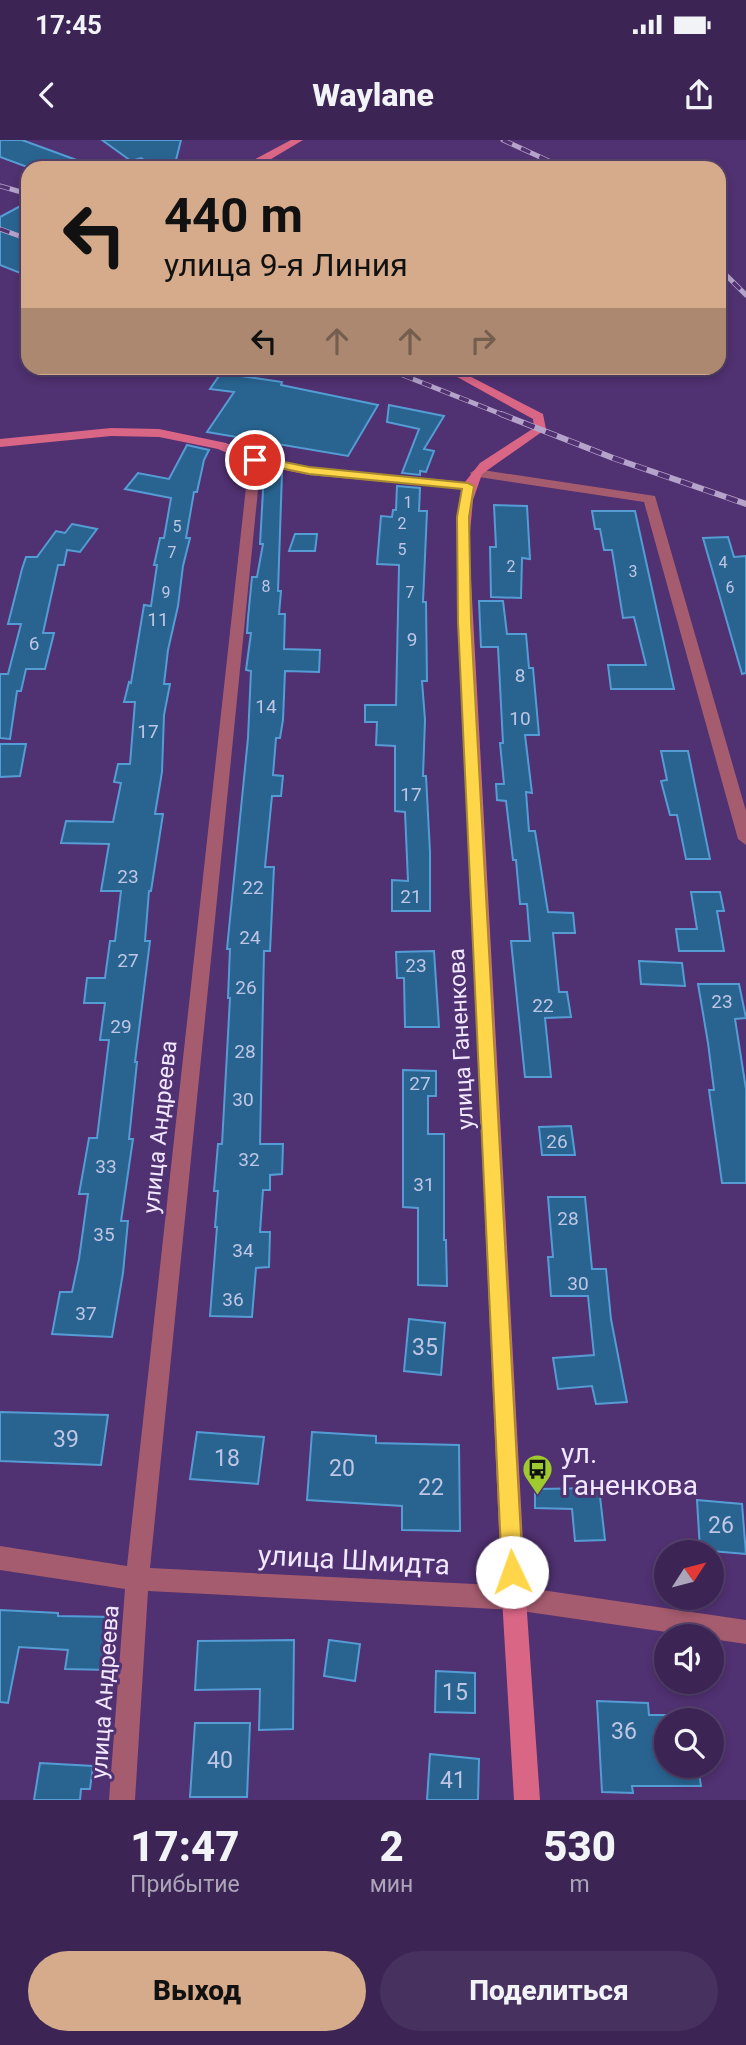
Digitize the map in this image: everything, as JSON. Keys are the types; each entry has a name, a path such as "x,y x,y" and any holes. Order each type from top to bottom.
{"street":[{"path":"259,161 298,140"},
{"path":"459,375 539,417 540,429 472,480"},
{"path":"0,443 111,432 159,433 222,446 255,460 309,471 472,480 650,499 738,774 746,839"},
{"name":"улица Андреева","path":"122,1800 137,1578 255,460"},
{"name":"улица Ганенкова","path":"472,480 463,517 464,622 514,1598 527,1800"},
{"name":"улица Шмидта","path":"0,1558 137,1578 514,1598 746,1632"}],"building":[{"path":"0,140 22,140 79,161 21,161 21,165 0,157"},
{"path":"102,140 181,140 176,161 146,161 141,158 131,161"},
{"path":"21,206 21,273 0,265 0,217"},
{"path":"220,375 235,375 282,382 281,385 378,405 348,456 207,432 234,392 210,389"},
{"path":"389,405 444,416 424,449 434,451 426,472 420,471 420,475 402,473 419,429 387,422"},
{"path":"187,445 209,450 197,492 194,492 186,538 190,538 164,684 170,684 164,715 162,772 155,814 163,814 149,891 145,941 150,941 135,1062 129,1139 133,1139 121,1221 128,1221 123,1273 112,1337 52,1334 60,1292 72,1292 79,1259 88,1194 79,1194 89,1138 97,1138 109,1040 100,1040 105,1003 84,1003 87,978 105,978 110,941 115,941 121,891 101,891 109,844 61,843 66,821 113,822 121,783 114,782 118,764 130,764 135,702 124,702 129,682 131,683 144,605 151,606 157,565 154,565 160,538 164,538 171,498 125,489 138,473 169,479"},
{"path":"264,473 282,473 278,591 281,591 279,614 285,614 284,649 320,650 319,672 285,671 283,720 280,738 276,738 273,775 283,776 281,796 272,796 265,867 274,867 270,951 264,951 260,1144 283,1144 282,1174 270,1175 270,1190 263,1190 260,1232 270,1232 269,1267 256,1268 252,1317 210,1316 217,1227 218,1191 214,1191 218,1144 222,1144 230,998 230,949 227,949 248,738 251,671 246,670 251,633 247,633 252,577 257,577 263,544 260,544"},
{"path":"397,486 420,488 419,511 427,511 423,602 426,602 427,681 422,681 425,720 423,776 426,776 430,852 430,911 392,911 392,880 408,881 405,812 395,811 395,746 376,745 377,722 365,722 365,705 396,705 399,565 377,564 381,516 392,517 393,510 396,510"},
{"path":"494,505 527,506 530,559 522,558 521,598 491,597 490,547 496,547"},
{"path":"592,511 635,511 674,689 611,689 608,665 646,665 634,617 623,618 612,550 604,550 600,529 595,529"},
{"path":"72,524 97,529 80,552 67,550 64,565 58,565 43,633 54,633 45,669 26,669 21,691 17,691 10,739 0,738 0,674 8,674 21,624 8,624 26,557 37,557 56,531 65,533"},
{"path":"295,534 317,534 315,551 289,551"},
{"path":"728,537 734,557 746,556 746,673 742,674 703,538"},
{"path":"479,601 503,601 507,634 526,634 529,668 533,668 539,735 525,735 532,793 526,792 529,831 535,831 548,912 573,913 575,933 553,933 559,992 567,992 571,1017 545,1018 551,1077 525,1077 511,941 530,941 527,904 520,904 506,801 497,800 496,784 504,784 500,743 503,743 498,647 481,647"},
{"path":"0,744 26,744 20,776 0,777"},
{"path":"661,751 688,751 710,859 686,859 677,815 670,815 661,781 667,780"},
{"path":"691,892 720,892 724,911 717,911 724,951 679,951 676,929 697,929"},
{"path":"434,951 439,1027 405,1027 404,978 397,978 396,952"},
{"path":"639,961 682,963 685,986 641,984"},
{"path":"698,984 739,984 746,1018 735,1019 746,1089 746,1183 722,1183 709,1090 714,1090"},
{"path":"403,1070 436,1071 436,1096 428,1096 428,1134 444,1134 447,1286 418,1285 418,1208 403,1207"},
{"path":"571,1126 575,1155 542,1155 539,1127"},
{"path":"548,1197 585,1197 592,1269 606,1269 611,1319 627,1402 596,1404 592,1386 558,1389 553,1358 594,1355 588,1296 551,1296 548,1257 553,1257"},
{"path":"409,1319 445,1323 441,1375 404,1371"},
{"path":"0,1412 108,1415 101,1465 0,1461"},
{"path":"197,1432 264,1437 258,1484 190,1479"},
{"path":"312,1432 376,1436 376,1443 459,1445 460,1531 402,1530 402,1506 307,1500"},
{"path":"599,1488 605,1540 575,1541 572,1509 535,1508 535,1489"},
{"path":"697,1500 742,1504 746,1554 724,1552 724,1540 699,1540"},
{"path":"0,1610 58,1613 58,1616 115,1617 109,1670 65,1669 68,1650 19,1647 8,1703 0,1702"},
{"path":"294,1640 293,1729 259,1730 260,1689 195,1690 198,1641"},
{"path":"329,1640 360,1644 355,1681 324,1676"},
{"path":"436,1671 475,1673 475,1713 435,1712"},
{"path":"597,1701 648,1703 649,1715 654,1715 654,1778 700,1778 701,1786 632,1786 633,1793 602,1792"},
{"path":"195,1723 250,1723 247,1797 190,1797"},
{"path":"430,1754 479,1759 478,1800 427,1800"},
{"path":"40,1763 93,1766 90,1789 81,1789 80,1800 34,1800"}],"railway":[{"path":"503,140 549,161"},
{"path":"0,186 21,192"},
{"path":"0,229 21,236"},
{"path":"726,275 746,295"},
{"path":"403,375 506,416"},
{"path":"501,414 613,458 746,504"}],"place":[{"name":"ул. Ганенкова","path":"538,1496"}],"route":[{"path":"255,460 309,471 468,486 463,517 464,622 512,1572"}]}
